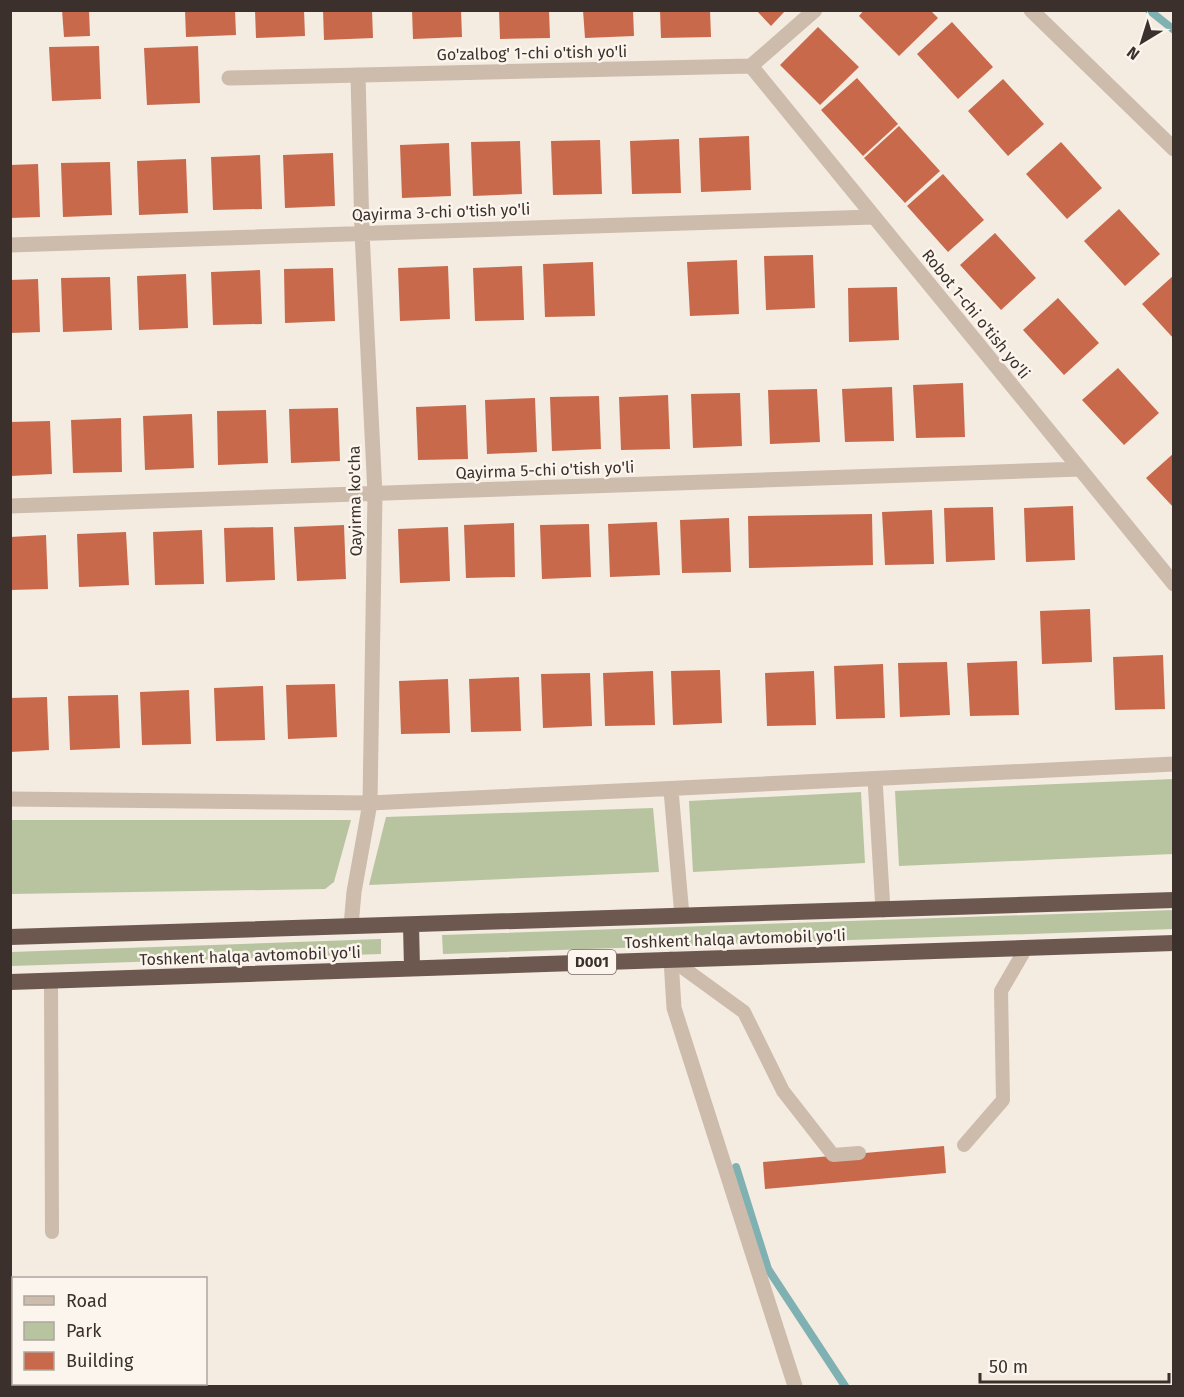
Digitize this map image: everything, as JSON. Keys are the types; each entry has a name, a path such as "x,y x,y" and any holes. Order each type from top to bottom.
{"highway":[{"name":"Toshkent halqa avtomobil yo'li","path":"10,937 1173,900"},
{"path":"411,925 412,969"},
{"name":"Toshkent halqa avtomobil yo'li","path":"10,982 1173,943"}],"street":[{"path":"751,66 814,10"},
{"path":"1031,10 1173,149"},
{"name":"Go'zalbog' 1-chi o'tish yo'li","path":"229,78 751,66"},
{"name":"Robot 1-chi o'tish yo'li","path":"751,66 1173,584"},
{"name":"Qayirma ko'cha","path":"351,926 354,892 370,803 375,494 362,232 358,75"},
{"name":"Qayirma 3-chi o'tish yo'li","path":"10,245 873,217"},
{"name":"Qayirma 5-chi o'tish yo'li","path":"10,506 1080,469"},
{"path":"10,799 370,803 1173,764"},
{"path":"875,779 883,910"},
{"path":"670,790 682,916"},
{"path":"671,959 674,1008 795,1386"}],"lane":[{"path":"964,1145 1004,1100 1001,992 1026,948"},
{"path":"671,959 744,1012 783,1091 833,1155 859,1153"},
{"path":"51,981 52,1232"}],"green space":[{"path":"1173,779 1173,854 899,866 895,791"},
{"path":"861,792 865,863 693,872 689,801"},
{"path":"653,808 659,872 369,885 386,817"},
{"path":"10,820 351,820 334,882 325,889 11,894"},
{"path":"1174,910 1173,929 443,954 442,935"},
{"path":"381,939 381,954 11,966 11,952"}],"building":[{"path":"62,10 89,10 90,36 64,37"},
{"path":"185,10 235,10 236,35 186,37"},
{"path":"255,10 304,10 305,36 256,38"},
{"path":"323,10 372,10 373,38 324,40"},
{"path":"412,10 461,10 462,37 413,39"},
{"path":"499,10 549,10 550,38 500,39"},
{"path":"583,10 633,10 634,36 585,38"},
{"path":"660,10 710,10 711,37 661,38"},
{"path":"756,10 786,10 771,26"},
{"path":"864,10 930,10 938,18 899,56 859,16"},
{"path":"952,22 993,67 958,99 917,54"},
{"path":"818,27 859,67 820,105 780,65"},
{"path":"99,46 101,99 52,101 49,47"},
{"path":"198,46 200,103 147,105 144,48"},
{"path":"857,78 898,124 863,156 821,110"},
{"path":"1003,79 1044,124 1008,156 968,111"},
{"path":"899,126 940,171 905,203 864,158"},
{"path":"749,136 751,190 701,192 699,138"},
{"path":"679,139 681,193 632,194 630,141"},
{"path":"600,140 602,194 553,195 551,141"},
{"path":"520,141 522,194 473,196 471,142"},
{"path":"1061,142 1102,188 1067,219 1026,174"},
{"path":"449,143 451,196 402,198 400,145"},
{"path":"333,153 335,206 285,208 283,155"},
{"path":"260,155 262,209 213,210 211,157"},
{"path":"186,159 188,213 139,215 137,161"},
{"path":"110,162 112,215 63,217 61,163"},
{"path":"38,164 40,217 10,218 10,165"},
{"path":"943,174 984,220 948,252 907,206"},
{"path":"1119,209 1160,254 1125,286 1084,241"},
{"path":"995,233 1036,278 1001,310 960,265"},
{"path":"813,255 815,308 766,310 764,256"},
{"path":"737,260 739,314 690,316 687,262"},
{"path":"593,262 595,316 545,317 543,264"},
{"path":"448,266 450,319 400,321 398,268"},
{"path":"522,266 524,320 475,321 473,268"},
{"path":"333,268 335,321 285,323 284,269"},
{"path":"260,270 262,324 213,325 211,272"},
{"path":"186,274 188,328 139,330 137,276"},
{"path":"1174,275 1174,339 1142,304"},
{"path":"110,277 112,330 63,332 61,278"},
{"path":"38,279 40,332 10,333 10,280"},
{"path":"897,287 899,340 849,342 848,288"},
{"path":"1058,298 1099,343 1064,375 1023,330"},
{"path":"1118,368 1159,413 1124,445 1082,400"},
{"path":"963,383 965,437 916,438 913,385"},
{"path":"892,387 894,441 845,442 842,389"},
{"path":"817,389 820,442 770,444 768,390"},
{"path":"740,393 742,446 693,448 691,394"},
{"path":"668,395 670,449 621,450 619,397"},
{"path":"599,396 601,449 552,451 550,397"},
{"path":"535,398 537,452 487,454 485,400"},
{"path":"466,405 468,459 418,460 416,407"},
{"path":"338,408 340,461 291,463 289,409"},
{"path":"266,410 268,463 218,465 217,411"},
{"path":"192,414 194,468 145,470 143,416"},
{"path":"121,418 122,472 73,473 71,420"},
{"path":"50,421 52,474 10,476 10,422"},
{"path":"1174,453 1174,508 1146,478"},
{"path":"1073,506 1075,560 1026,562 1024,508"},
{"path":"993,507 995,560 946,562 944,508"},
{"path":"932,510 934,564 885,565 882,512"},
{"path":"872,514 873,565 749,568 748,516"},
{"path":"729,518 731,572 682,573 680,520"},
{"path":"657,522 660,575 610,577 608,524"},
{"path":"514,523 515,577 466,578 464,525"},
{"path":"589,524 591,577 542,579 540,525"},
{"path":"344,525 346,579 297,581 294,527"},
{"path":"273,527 275,580 226,582 224,528"},
{"path":"448,527 450,581 400,583 398,529"},
{"path":"202,530 204,584 155,585 153,532"},
{"path":"126,532 129,585 79,587 77,534"},
{"path":"46,535 48,589 10,590 10,537"},
{"path":"1090,609 1092,662 1042,664 1040,611"},
{"path":"1163,655 1165,709 1115,710 1113,657"},
{"path":"1017,661 1019,715 970,716 967,663"},
{"path":"947,662 950,715 900,717 898,663"},
{"path":"883,664 885,718 836,719 834,666"},
{"path":"720,670 722,723 673,725 671,671"},
{"path":"653,671 655,725 605,726 603,673"},
{"path":"814,671 816,725 767,726 765,673"},
{"path":"590,673 592,726 543,728 541,674"},
{"path":"519,677 521,731 471,732 469,679"},
{"path":"448,679 450,733 401,734 399,681"},
{"path":"335,684 337,737 288,739 286,685"},
{"path":"263,686 265,740 216,741 214,688"},
{"path":"189,690 191,744 142,745 140,692"},
{"path":"118,695 120,748 70,750 68,696"},
{"path":"47,697 49,750 10,752 10,698"},
{"path":"944,1146 946,1173 765,1189 763,1162"}],"waterway":[{"path":"1149,10 1174,30"},
{"path":"736,1167 768,1269 845,1386"}]}
